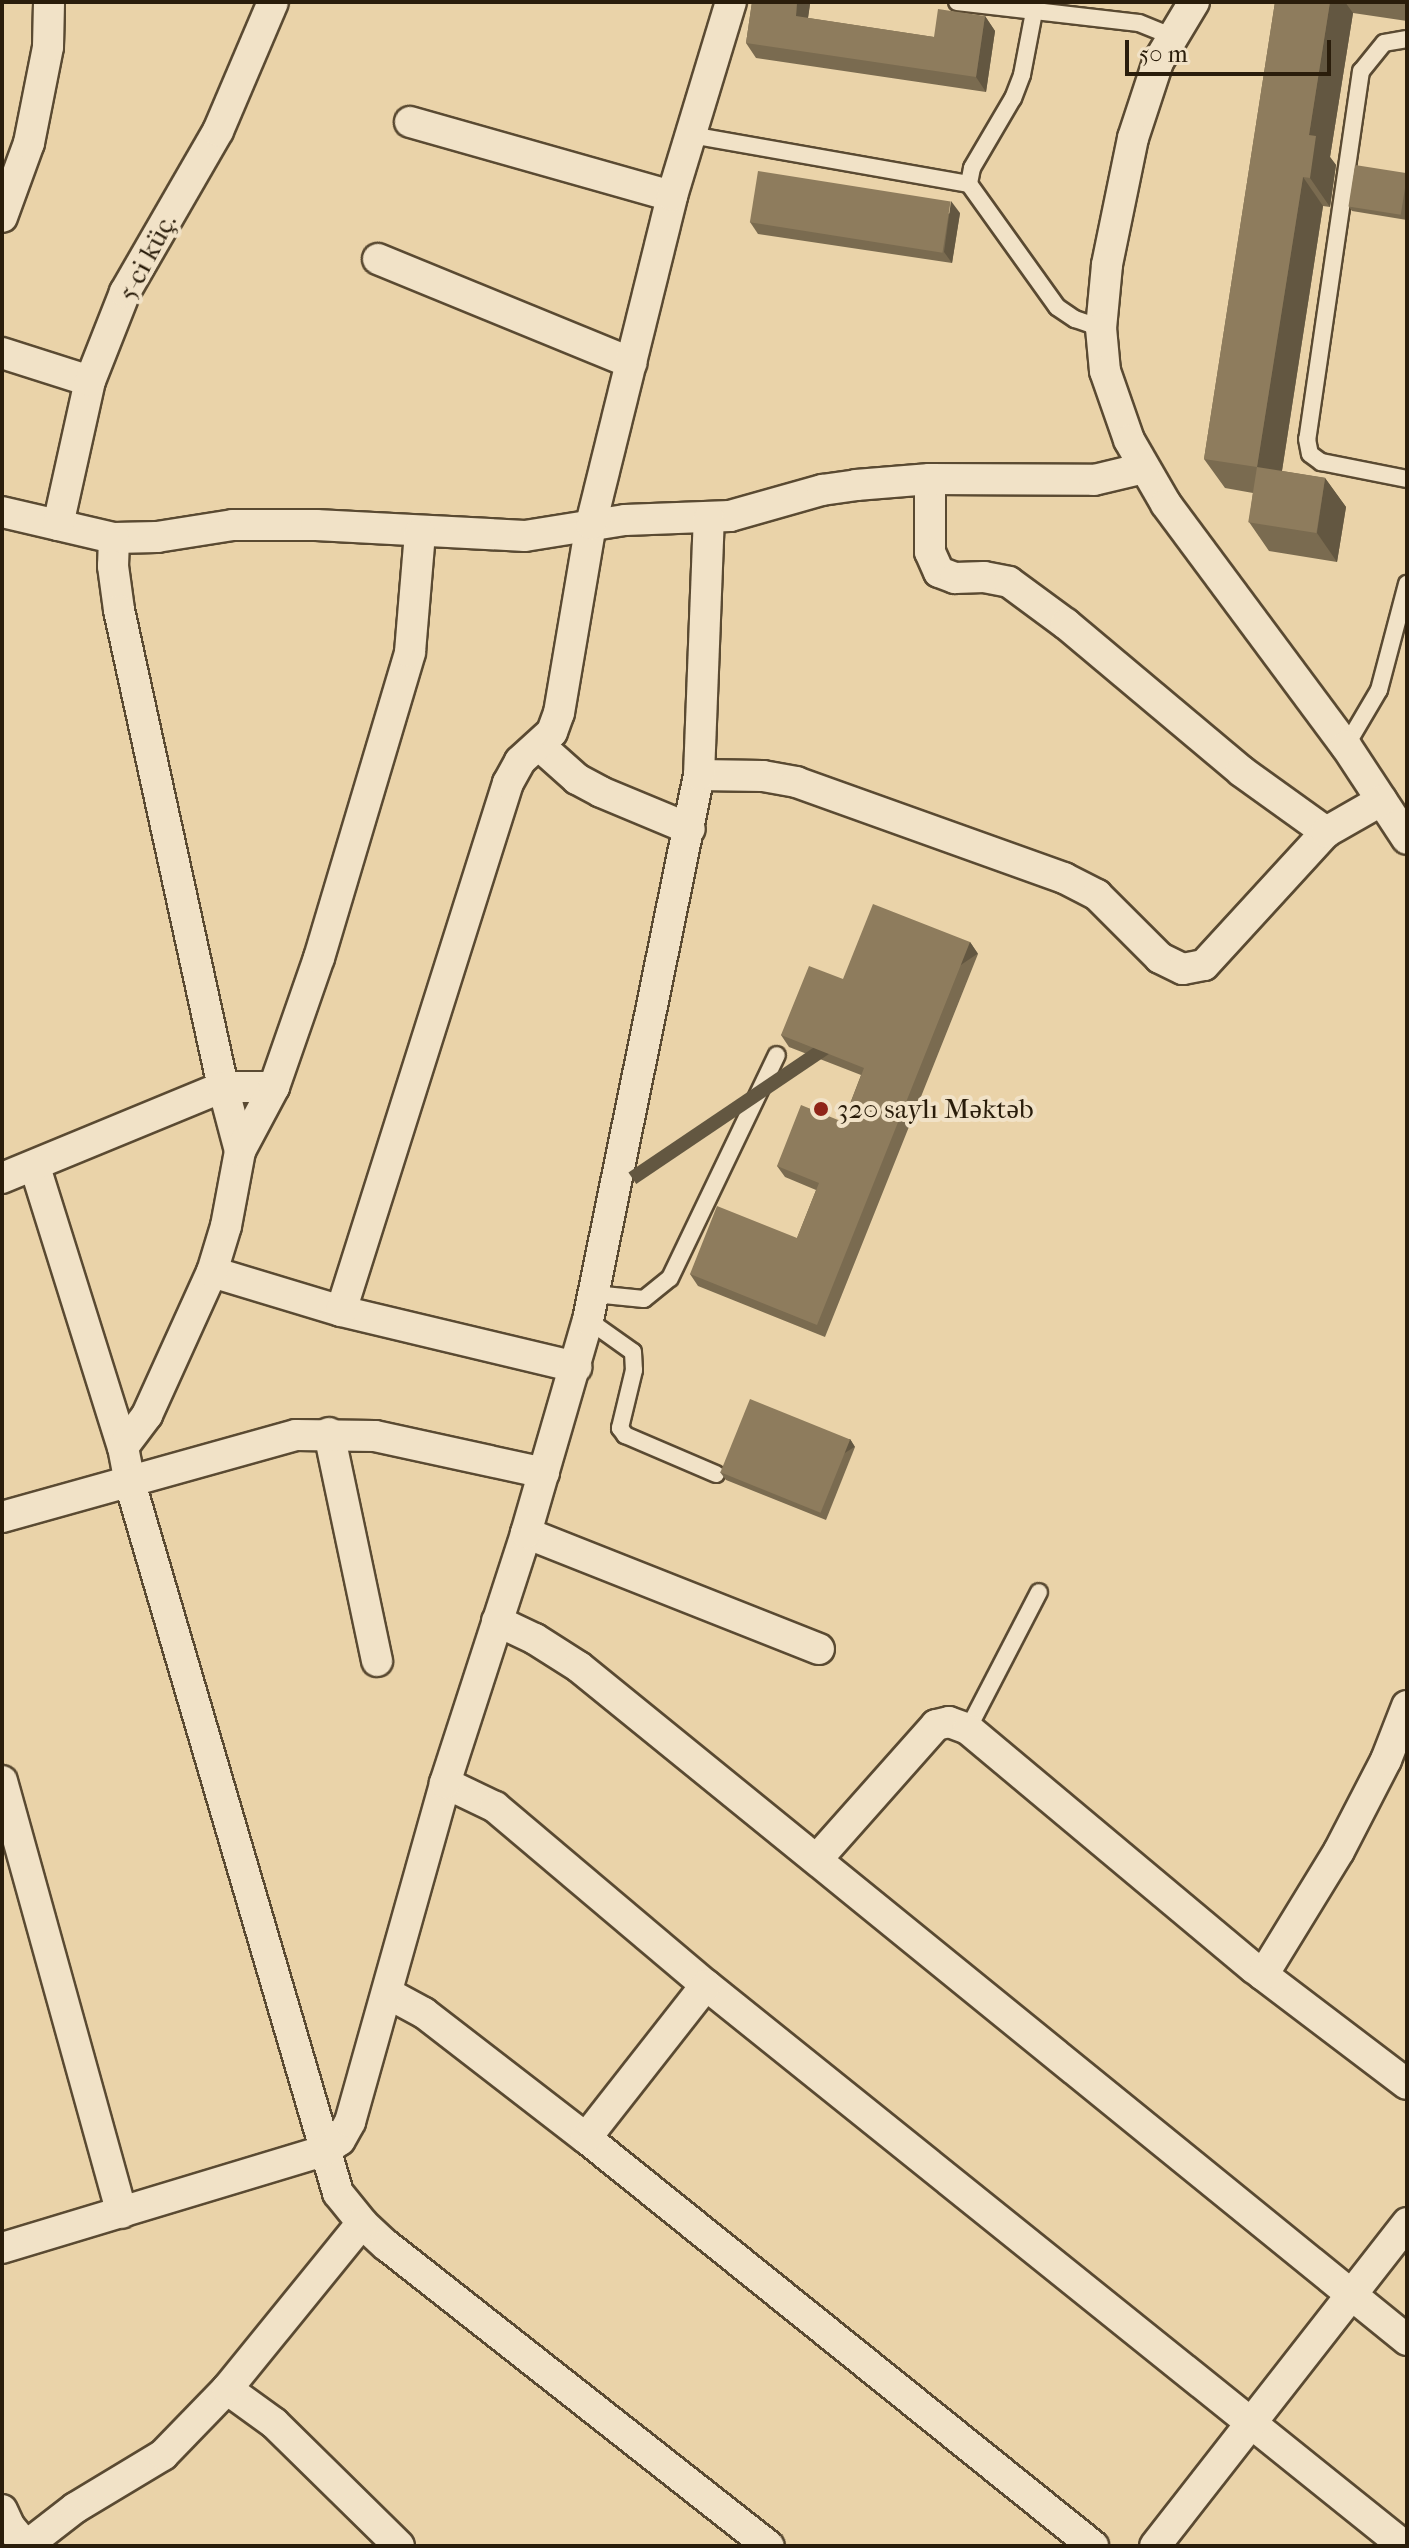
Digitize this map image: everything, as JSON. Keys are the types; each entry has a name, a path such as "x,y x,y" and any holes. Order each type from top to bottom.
{"street":[{"path":"2,217 29,143 48,47 49,2"},
{"name":"5-ci küç.","path":"58,525 90,381 125,292 218,131 273,2"},
{"path":"1194,2 1172,36 1145,95 1133,138 1115,220 1101,328 1105,371 1115,407 1144,468 1200,552 1346,746 1407,839"},
{"path":"341,1311 508,783 520,761 552,732 559,713 591,524 672,196 691,135 719,6"},
{"path":"410,122 672,196"},
{"path":"378,259 631,363"},
{"path":"2,353 90,381"},
{"path":"2,512 114,538 157,537 233,525 316,525 420,533 525,536 591,524 663,517 730,516 822,490 930,479 1094,480 1144,468"},
{"path":"930,479 930,552 939,572 955,578 984,577 1009,582 1066,624 1241,771 1326,832"},
{"path":"2,2248 324,2151 340,2140 350,2122 445,1783 526,1533 591,1307 699,775 709,518"},
{"path":"123,1447 147,1415 212,1272 226,1226 240,1151 274,1087 319,958 410,652 420,533"},
{"path":"114,538 113,566 119,610 223,1087 240,1151"},
{"path":"540,746 577,779 690,829"},
{"path":"699,775 763,776 796,782 1064,878 1097,895 1160,958 1183,969 1204,965 1326,832 1382,800"},
{"path":"2,1178 223,1087 274,1087"},
{"path":"35,1167 123,1447 130,1483 338,2193 362,2223 769,2546"},
{"path":"212,1272 341,1311 576,1367"},
{"path":"2,1517 296,1435 329,1433 375,1436 544,1473"},
{"path":"329,1433 377,1661"},
{"path":"526,1533 819,1649"},
{"path":"497,1621 535,1639 579,1667 818,1858 1407,2340"},
{"path":"1263,1975 1339,1851 1386,1760 1407,1706"},
{"path":"818,1858 936,1725 949,1722 968,1729 1263,1975 1407,2084"},
{"path":"2,1781 122,2213"},
{"path":"445,1783 495,1807 706,1985 1404,2546"},
{"path":"586,2138 706,1985"},
{"path":"387,1993 424,2013 586,2138 1093,2546"},
{"path":"2,2510 10,2527 26,2546 75,2508 163,2455 227,2389 362,2223"},
{"path":"1155,2546 1407,2223"},
{"path":"227,2389 274,2423 399,2546"}],"lane":[{"path":"957,2 1139,23 1172,36"},
{"path":"969,184 972,168 1013,98 1022,75 1034,12"},
{"path":"1407,39 1384,43 1361,71 1307,439 1310,454 1321,462 1407,479"},
{"path":"691,135 969,184 1057,307 1075,319 1101,328"},
{"path":"1346,746 1379,690 1407,584"},
{"path":"591,1307 644,1299 670,1278 777,1055"},
{"path":"591,1307 633,1352 634,1370 620,1428 625,1435 716,1474"},
{"path":"968,1729 1039,1592"}],"building":[{"path":"752,2 797,2 796,16 934,37 938,9 985,16 976,77 746,43"},
{"path":"1275,2 1330,2 1309,135 1316,136 1310,178 1303,177 1257,467 1204,459"},
{"path":"1355,165 1407,173 1401,215 1348,206"},
{"path":"758,171 951,202 942,253 750,222"},
{"path":"1257,467 1325,478 1316,533 1248,522"},
{"path":"873,904 970,942 817,1325 690,1274 717,1206 797,1238 819,1183 777,1166 801,1105 843,1122 864,1068 781,1035 809,966 843,979"},
{"path":"750,1399 850,1439 821,1513 720,1472"}],"place":[{"name":"320 saylı Məktəb","path":"821,1109"}]}
